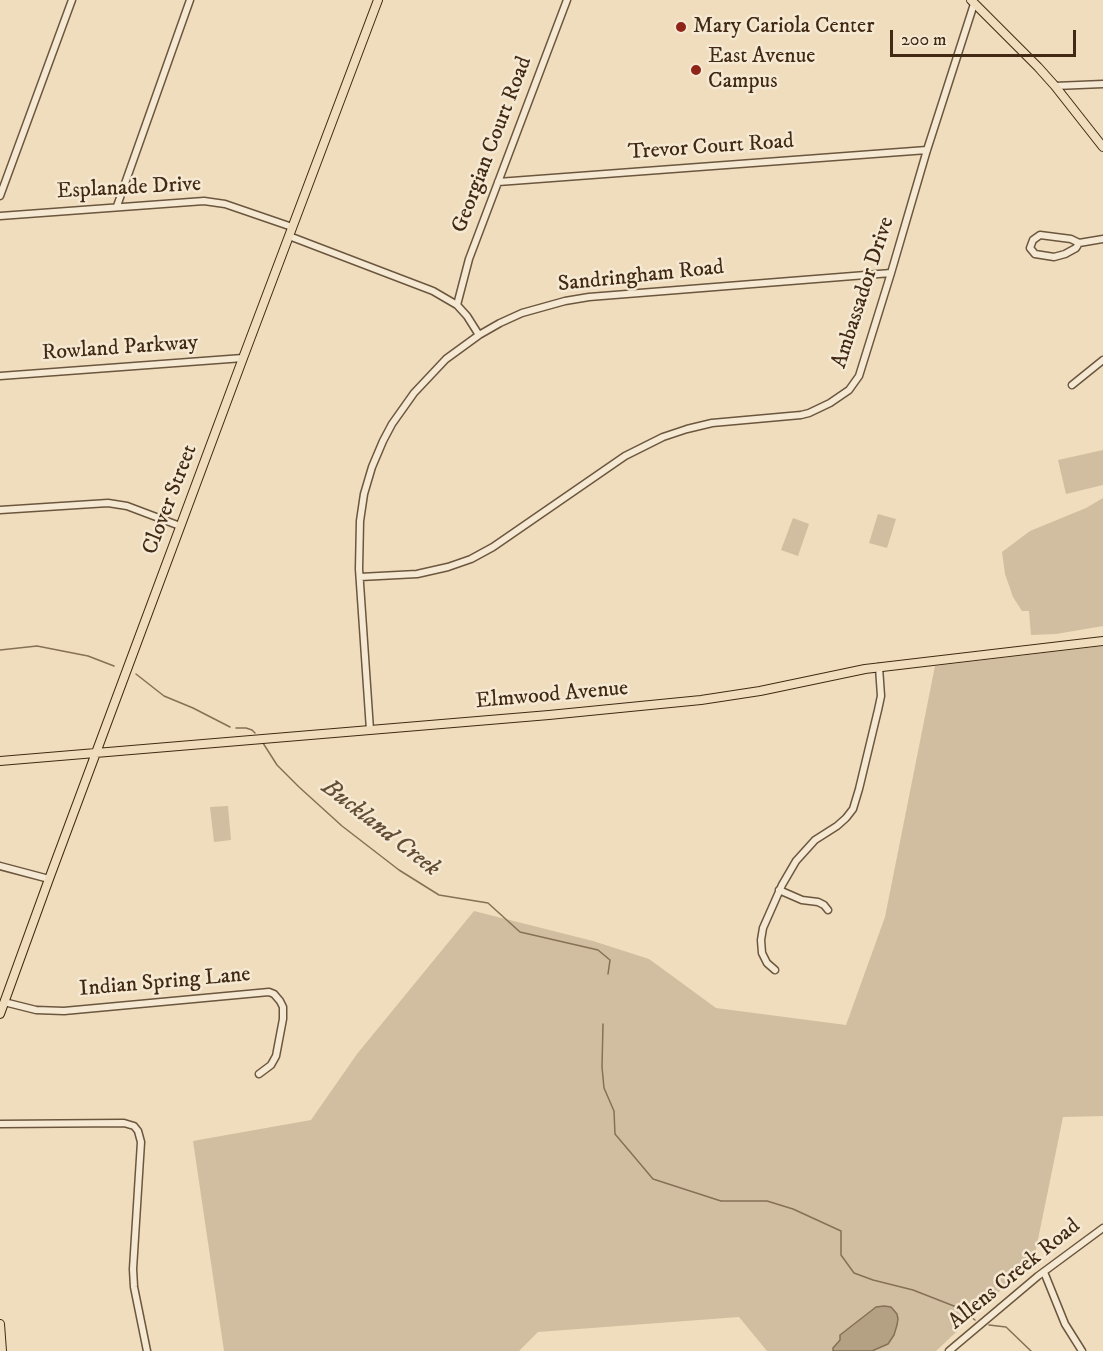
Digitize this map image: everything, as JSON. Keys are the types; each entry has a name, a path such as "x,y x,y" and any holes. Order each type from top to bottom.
{"main road":[{"name":"Clover Street","path":"0,1014 378,0"},
{"path":"973,2 1055,86 1103,147"},
{"name":"Elmwood Avenue","path":"0,761 701,700 734,696 852,671 1103,640"},
{"path":"0,1324 2,1351"}],"street":[{"path":"0,196 72,0"},
{"path":"117,206 190,0"},
{"name":"Georgian Court Road","path":"457,305 469,259 567,0"},
{"name":"Ambassador Drive","path":"360,578 417,574 471,559 494,547 625,456 674,433 718,422 801,415 817,410 849,390 859,376 973,2"},
{"path":"1055,86 1103,84"},
{"name":"Trevor Court Road","path":"498,182 927,150"},
{"name":"Esplanade Drive","path":"0,216 204,201 225,204 292,227"},
{"path":"1079,243 1076,248 1054,257 1035,254 1030,248 1033,240 1041,235 1071,239 1079,243 1103,239"},
{"path":"289,236 423,287 457,305 479,335"},
{"name":"Sandringham Road","path":"370,730 360,578 362,506 372,467 383,441 401,411 425,380 451,355 479,335 522,313 551,304 589,297 891,273"},
{"name":"Rowland Parkway","path":"0,376 243,357"},
{"path":"1072,385 1103,360"},
{"path":"0,510 108,503 127,506 180,526"},
{"path":"775,970 770,967 762,953 760,941 763,928 789,870 815,840 837,826 852,809 859,789 881,696 879,667"},
{"path":"0,866 49,879"},
{"path":"779,890 802,900 818,902 828,910"},
{"name":"Indian Spring Lane","path":"4,1002 36,1010 58,1011 269,992 280,1001 283,1007 283,1019 276,1056 271,1065 259,1074"},
{"path":"0,1124 124,1123 134,1126 138,1131 141,1142 133,1269 134,1287 147,1351"},
{"name":"Allens Creek Road","path":"950,1351 1044,1272 1103,1228"},
{"path":"1044,1272 1065,1324 1082,1351"}],"shaded area":[{"path":"1103,450 1103,485 1066,494 1058,460"},
{"path":"1103,498 1103,626 1056,634 1031,635 1029,611 1022,611 1013,597 1005,574 1002,552 1030,531 1086,508"},
{"path":"878,514 896,519 887,548 869,543"},
{"path":"793,518 809,524 798,556 781,550"},
{"path":"1103,646 1103,1116 1063,1117 1034,1259 936,1351 767,1351 739,1317 538,1332 519,1351 224,1351 193,1141 311,1120 357,1054 474,911 593,941 649,959 716,1008 846,1025 885,917 935,666"},
{"path":"228,806 231,840 214,842 210,807"},
{"path":"876,1307 891,1307 898,1319 894,1335 888,1344 872,1351 833,1351 840,1340 840,1335"}],"waterway":[{"name":"Buckland Creek","path":"0,650 37,646 88,656 114,666"},
{"name":"Buckland Creek","path":"136,674 164,696 230,727"},
{"name":"Buckland Creek","path":"236,728 246,728 255,733"},
{"name":"Buckland Creek","path":"263,743 277,765 299,787 342,826 399,870 439,895 488,903 520,932 598,950 610,960 608,974"},
{"name":"Buckland Creek","path":"603,1024 604,1088 614,1111 615,1134 653,1179 721,1201 767,1201 793,1209 841,1231 841,1255 854,1273 913,1290 959,1308 975,1320"},
{"name":"Buckland Creek","path":"989,1325 1006,1327 1031,1351"}],"place":[{"name":"Mary Cariola Center","path":"681,27"},
{"name":"East Avenue Campus","path":"696,70"}]}
